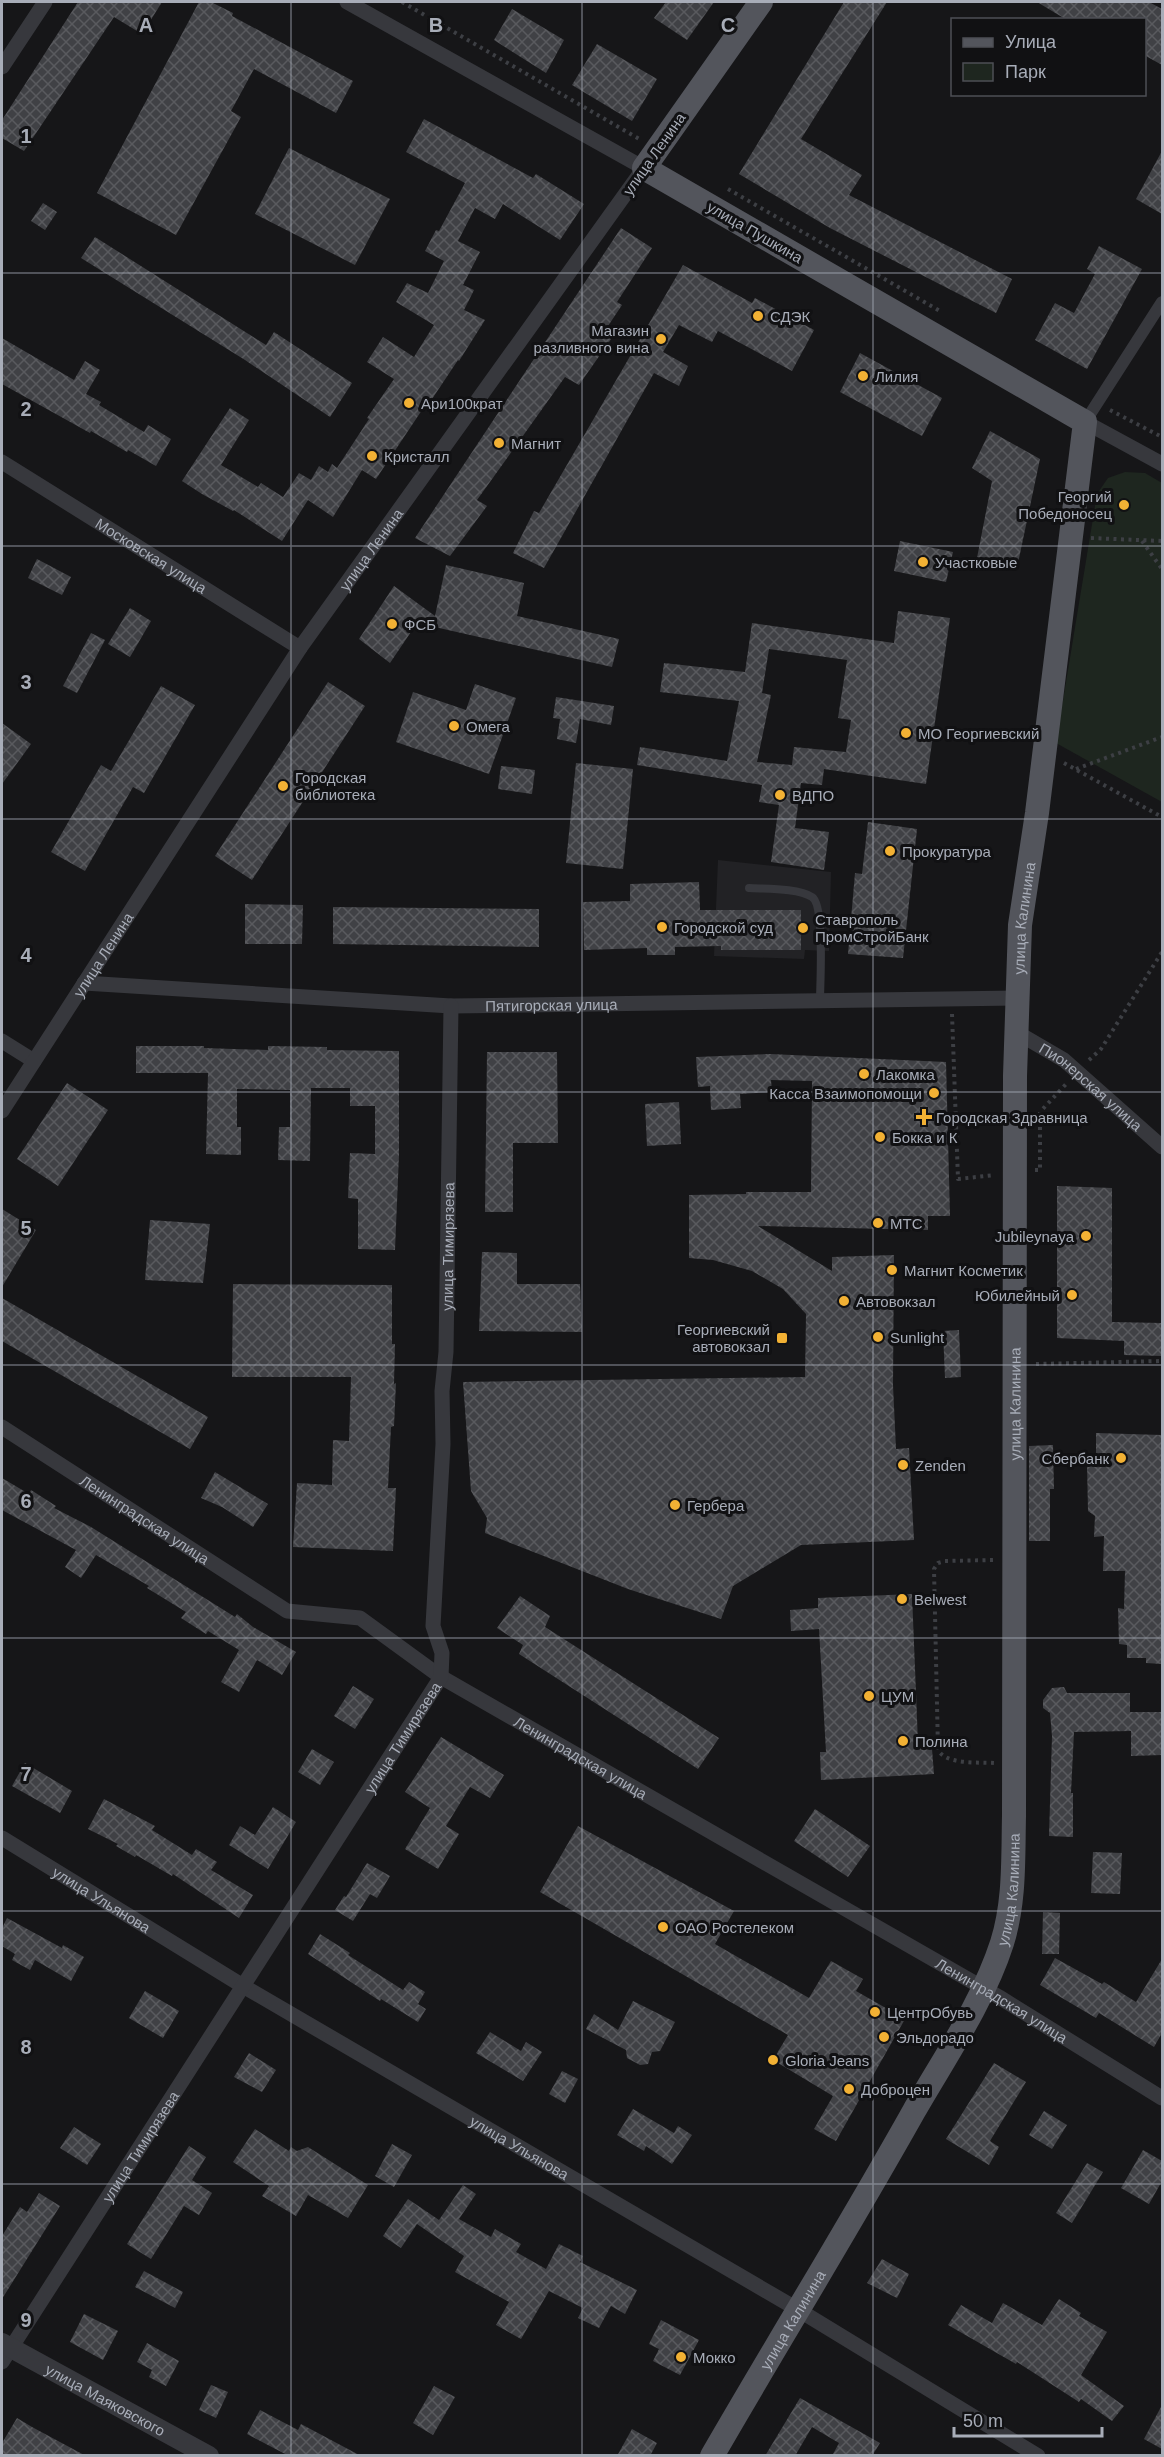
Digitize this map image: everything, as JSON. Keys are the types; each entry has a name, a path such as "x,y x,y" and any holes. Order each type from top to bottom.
{"main road":[{"name":"улица Ленина","path":"644,168 761,2"},
{"name":"улица Пушкина","path":"644,168 1085,422"},
{"name":"улица Калинина","path":"712,2456 853,2217 983,1989 994,1965 1008,1920 1013,1868 1016,1032 1020,925 1085,422"}],"street":[{"path":"2,67 45,2"},
{"name":"улица Пушкина","path":"347,2 644,168"},
{"name":"улица Ленина","path":"2,1111 300,648 644,168"},
{"name":"улица Калинина","path":"1085,422 1162,302"},
{"name":"улица Пушкина","path":"1085,422 1162,464"},
{"name":"Московская улица","path":"2,462 300,648"},
{"name":"Пятигорская улица","path":"84,983 451,1006 1018,998"},
{"name":"улица Тимирязева","path":"5,2351 441,1677 442,1653 433,1626 443,1444 442,1391 446,1352 451,1006"},
{"name":"Пионерская улица","path":"1016,1032 1064,1059 1162,1147"},
{"path":"2,1041 34,1061"},
{"name":"Ленинградская улица","path":"2,1427 287,1611 360,1618 441,1677 983,1989 1162,2098"},
{"name":"улица Ульянова","path":"2,1838 243,1986 797,2309 1038,2456"},
{"name":"улица Маяковского","path":"5,2351 209,2456"}],"lane":[{"path":"749,888 794,892 811,896 818,902 820,1001"}],"path":[{"path":"1071,533 1095,539 1162,541"},
{"path":"1142,540 1162,569"},
{"path":"1075,769 1162,737"},
{"path":"1043,758 1057,759 1162,818"},
{"path":"1014,1365 1162,1361"},
{"path":"1013,1764 950,1760 942,1757 938,1750 934,1569 938,1563 945,1561 1014,1560"}],"shaded area":[{"path":"718,860 831,872 829,951 805,950 804,959 714,956"}],"green space":[{"path":"1125,472 1145,473 1162,483 1162,802 1056,743 1097,494 1108,478"}],"building":[{"path":"78,2 162,2 142,34 114,17 24,151 2,138 2,120"},
{"path":"199,2 211,2 233,13 232,16 353,81 336,113 254,69 231,111 241,117 176,235 97,193"},
{"path":"666,2 714,2 687,40 654,18"},
{"path":"844,2 887,2 801,139 862,175 849,195 1012,279 996,313 830,228 739,174"},
{"path":"1037,2 1149,2 1162,9 1162,65 1146,56 1146,18 1064,18"},
{"path":"512,9 564,40 546,73 494,40"},
{"path":"597,44 657,79 632,121 572,85"},
{"path":"424,119 533,178 536,174 584,204 560,240 503,204 495,219 475,208 458,241 480,252 463,285 474,290 464,310 485,320 376,479 362,470 333,517 308,500 282,541 234,510 182,481 230,408 249,420 221,465 258,487 261,483 283,497 299,473 311,480 319,466 328,472 332,464 337,468 394,379 367,362 383,337 414,357 434,325 396,302 407,283 428,293 444,261 425,251 436,230 439,231 465,183 406,152"},
{"path":"289,148 390,199 355,265 255,214"},
{"path":"1162,151 1162,214 1136,199"},
{"path":"43,203 57,212 45,230 31,221"},
{"name":"Магнит","path":"621,228 652,248 617,302 622,305 608,326 616,332 579,385 565,377 477,500 487,506 450,556 415,538"},
{"path":"95,237 266,345 274,332 352,383 330,417 245,360 81,258"},
{"path":"1099,246 1142,269 1087,369 1035,340 1055,303 1074,313 1095,274 1087,269"},
{"path":"683,265 752,303 755,298 814,330 792,371 718,331 712,342 679,325 663,352 688,366 679,386 654,373 544,568 513,553 534,511 539,513"},
{"path":"2,338 74,380 85,361 100,370 86,394 101,402 99,405 144,432 148,425 171,439 156,466 91,431 90,433 2,384"},
{"path":"860,353 942,398 922,436 840,392"},
{"path":"990,431 1040,459 1018,563 977,558 992,481 972,468"},
{"name":"Участковые","path":"900,541 953,552 946,582 894,571"},
{"path":"37,559 71,577 62,595 28,578"},
{"path":"446,565 524,583 517,616 619,639 612,667 417,623 390,663 359,639 394,586 435,616"},
{"path":"130,608 151,621 130,657 108,644"},
{"path":"898,611 950,618 926,784 824,769 822,785 801,783 795,828 829,832 824,870 771,862 779,805 759,802 762,785 637,765 640,747 727,761 739,701 660,692 664,663 745,672 752,623 894,643","holes":["769,649 847,660 838,718 851,720 846,752 794,747 792,765 757,762 771,695 762,693"]},
{"path":"91,633 105,640 77,693 63,686"},
{"path":"328,682 365,706 252,880 215,856"},
{"name":"Омега","path":"475,684 516,698 489,774 396,742 413,692 466,710"},
{"path":"161,686 195,705 144,793 133,787 85,871 51,852 101,765 111,771"},
{"path":"556,697 614,706 611,725 580,719 576,743 557,739 560,719 553,718"},
{"path":"2,723 31,744 2,784"},
{"path":"576,763 633,769 623,869 566,863"},
{"path":"501,766 535,770 532,794 498,789"},
{"name":"Прокуратура","path":"868,822 917,829 903,958 848,954 855,873 862,874"},
{"path":"699,882 700,910 801,910 801,950 721,950 721,946 675,947 675,955 647,955 647,948 584,950 583,902 630,901 630,884"},
{"path":"245,904 303,905 302,944 245,944"},
{"path":"333,907 539,909 539,947 333,944"},
{"path":"136,1046 204,1046 204,1048 268,1050 268,1046 327,1047 327,1050 399,1051 399,1155 395,1250 358,1249 358,1199 348,1198 350,1153 375,1154 375,1106 350,1106 350,1088 311,1088 310,1161 278,1160 279,1127 290,1127 290,1090 237,1089 237,1127 241,1127 241,1155 206,1154 208,1073 136,1073"},
{"path":"487,1052 557,1052 558,1143 513,1143 513,1212 485,1212"},
{"name":"Гербера","path":"770,1054 946,1062 950,1216 928,1216 928,1230 758,1226 832,1271 832,1257 894,1255 893,1385 896,1449 909,1448 914,1540 801,1545 733,1586 721,1619 628,1589 485,1533 487,1518 471,1491 463,1382 805,1377 806,1314 783,1289 752,1271 713,1260 689,1258 689,1195 811,1192 812,1081 771,1080 772,1092 740,1094 741,1108 711,1110 710,1086 698,1087 696,1057"},
{"path":"67,1083 108,1110 58,1186 17,1159"},
{"path":"679,1102 681,1144 647,1146 645,1104"},
{"path":"1057,1186 1112,1188 1112,1322 1162,1323 1162,1356 1124,1355 1124,1341 1057,1338"},
{"path":"2,1209 36,1230 2,1287"},
{"path":"150,1220 210,1224 203,1283 145,1280"},
{"path":"482,1252 517,1253 517,1284 580,1284 582,1332 479,1331"},
{"path":"233,1284 392,1285 392,1344 395,1344 394,1384 396,1383 388,1488 396,1488 393,1551 293,1547 297,1483 332,1485 333,1440 349,1441 351,1377 232,1377"},
{"path":"2,1298 208,1417 190,1449 2,1341"},
{"path":"959,1330 961,1377 945,1378 943,1331"},
{"path":"1096,1433 1162,1435 1162,1664 1146,1663 1146,1658 1127,1658 1127,1645 1119,1644 1118,1608 1124,1609 1125,1571 1103,1571 1104,1536 1094,1537 1095,1516 1088,1511 1087,1464 1096,1466"},
{"path":"1053,1445 1054,1489 1050,1489 1050,1541 1029,1541 1029,1446"},
{"path":"215,1472 268,1504 253,1527 222,1507 201,1498"},
{"path":"2,1478 29,1494 31,1490 56,1506 54,1508 91,1527 235,1617 237,1614 253,1627 296,1652 282,1675 257,1660 239,1692 221,1682 239,1650 208,1631 206,1634 181,1618 186,1612 147,1588 149,1586 96,1555 81,1578 65,1567 76,1550 2,1510"},
{"name":"ЦУМ","path":"912,1594 918,1743 932,1749 934,1774 821,1780 820,1752 826,1752 819,1629 791,1631 790,1610 818,1608 818,1598"},
{"path":"520,1596 550,1616 545,1627 719,1738 698,1769 519,1654 523,1645 497,1628"},
{"path":"353,1686 374,1699 355,1729 334,1716"},
{"path":"1064,1687 1067,1693 1130,1693 1130,1712 1162,1712 1162,1755 1131,1756 1131,1731 1074,1732 1071,1793 1073,1793 1073,1837 1049,1836 1052,1736 1050,1713 1043,1708 1043,1700 1052,1688"},
{"path":"441,1737 504,1775 490,1798 470,1787 446,1826 459,1834 438,1869 405,1849 430,1808 405,1792"},
{"path":"312,1749 334,1762 320,1785 298,1772"},
{"path":"25,1763 72,1791 60,1813 12,1786"},
{"path":"104,1799 155,1826 152,1830 192,1855 196,1849 217,1862 211,1870 253,1895 239,1918 173,1874 172,1876 136,1855 135,1857 116,1846 118,1844 88,1829"},
{"path":"273,1807 296,1822 268,1869 229,1845 240,1826 255,1835"},
{"path":"815,1809 870,1846 848,1877 794,1841"},
{"name":"ОАО Ростелеком","path":"578,1826 734,1911 715,1944 809,1998 831,1961 863,1979 856,1991 905,2019 836,2141 814,2129 833,2096 773,2060 788,2035 540,1892"},
{"path":"1093,1852 1122,1853 1120,1894 1091,1893"},
{"path":"367,1863 390,1876 377,1898 370,1894 353,1921 335,1910"},
{"path":"1043,1912 1060,1913 1059,1954 1042,1954"},
{"path":"7,1918 62,1948 63,1945 84,1957 71,1981 35,1960 30,1970 12,1960 15,1954 2,1946 2,1928"},
{"path":"320,1934 403,1990 409,1982 425,1992 418,2004 426,2009 418,2022 381,1999 380,2001 308,1954"},
{"path":"1055,1958 1102,1984 1104,1982 1136,2002 1162,1959 1162,2033 1154,2047 1099,2013 1096,2018 1040,1985"},
{"path":"145,1991 179,2011 163,2038 129,2018"},
{"path":"633,2001 675,2022 660,2051 652,2052 648,2064 640,2065 627,2058 626,2050 586,2029 594,2014 618,2030"},
{"path":"490,2032 521,2051 526,2042 542,2052 523,2081 476,2053"},
{"path":"249,2053 276,2070 262,2092 234,2077"},
{"path":"994,2063 1026,2082 990,2141 999,2147 989,2165 946,2139"},
{"path":"562,2071 578,2079 565,2103 549,2094"},
{"path":"633,2109 674,2133 678,2126 692,2135 672,2164 646,2146 644,2151 617,2135"},
{"path":"1044,2111 1067,2125 1052,2149 1029,2135"},
{"path":"74,2127 101,2144 87,2165 60,2148"},
{"path":"255,2129 289,2151 291,2147 297,2151 308,2147 368,2185 348,2218 308,2195 296,2216 262,2196 269,2186 233,2162"},
{"path":"392,2144 412,2155 394,2187 375,2176"},
{"path":"189,2146 206,2157 192,2180 212,2193 199,2215 184,2206 151,2259 127,2244"},
{"path":"1143,2150 1162,2161 1162,2181 1149,2204 1121,2188"},
{"path":"1087,2163 1103,2172 1072,2223 1056,2213"},
{"path":"463,2185 476,2194 459,2219 491,2237 495,2229 521,2244 516,2252 546,2269 559,2244 583,2256 580,2262 637,2290 625,2314 611,2306 599,2328 578,2318 583,2308 549,2291 521,2339 496,2325 509,2302 455,2272 464,2256 417,2224 401,2248 383,2236 408,2199 439,2220"},
{"path":"39,2193 60,2206 2,2299 2,2236 20,2207 27,2212"},
{"path":"882,2259 909,2274 897,2298 867,2283"},
{"path":"144,2271 183,2292 175,2308 135,2287"},
{"path":"1059,2299 1081,2313 1079,2316 1107,2332 1081,2375 1124,2406 1112,2421 1081,2399 1079,2402 1017,2362 1016,2364 948,2325 961,2305 992,2323 1003,2303 1042,2325"},
{"path":"84,2314 118,2331 103,2360 70,2342"},
{"path":"661,2320 699,2340 680,2375 653,2361 659,2349 649,2344"},
{"path":"147,2343 179,2361 166,2386 149,2377 152,2370 137,2362"},
{"path":"211,2385 228,2392 216,2418 199,2410"},
{"path":"434,2386 455,2397 433,2435 413,2423"},
{"path":"800,2398 880,2443 872,2456 832,2456 839,2443 812,2427 795,2456 765,2456"},
{"path":"1162,2405 1162,2449 1144,2439"},
{"path":"260,2410 298,2430 301,2424 361,2456 289,2456 247,2434"},
{"path":"17,2418 86,2456 2,2456 2,2443"},
{"path":"632,2429 657,2443 650,2456 617,2456"}],"place":[{"name":"СДЭК","path":"758,316"},
{"name":"Магазин разливного вина","path":"661,339"},
{"name":"Лилия","path":"863,376"},
{"name":"Ари100крат","path":"409,403"},
{"name":"Магнит","path":"499,443"},
{"name":"Кристалл","path":"372,456"},
{"name":"Георгий Победоносец","path":"1124,505"},
{"name":"Участковые","path":"923,562"},
{"name":"ФСБ","path":"392,624"},
{"name":"Омега","path":"454,726"},
{"name":"МО Георгиевский","path":"906,733"},
{"name":"Городская библиотека","path":"283,786"},
{"name":"ВДПО","path":"780,795"},
{"name":"Прокуратура","path":"890,851"},
{"name":"Городской суд","path":"662,927"},
{"name":"Ставрополь ПромСтройБанк","path":"803,928"},
{"name":"Лакомка","path":"864,1074"},
{"name":"Касса Взаимопомощи","path":"934,1093"},
{"name":"Городская Здравница","path":"924,1117"},
{"name":"Бокка и К","path":"880,1137"},
{"name":"МТС","path":"878,1223"},
{"name":"Jubileynaya","path":"1086,1236"},
{"name":"Магнит Косметик","path":"892,1270"},
{"name":"Юбилейный","path":"1072,1295"},
{"name":"Автовокзал","path":"844,1301"},
{"name":"Sunlight","path":"878,1337"},
{"name":"Георгиевский автовокзал","path":"782,1338"},
{"name":"Сбербанк","path":"1121,1458"},
{"name":"Zenden","path":"903,1465"},
{"name":"Гербера","path":"675,1505"},
{"name":"Belwest","path":"902,1599"},
{"name":"ЦУМ","path":"869,1696"},
{"name":"Полина","path":"903,1741"},
{"name":"ОАО Ростелеком","path":"663,1927"},
{"name":"ЦентрОбувь","path":"875,2012"},
{"name":"Эльдорадо","path":"884,2037"},
{"name":"Gloria Jeans","path":"773,2060"},
{"name":"Доброцен","path":"849,2089"},
{"name":"Мокко","path":"681,2357"}]}
